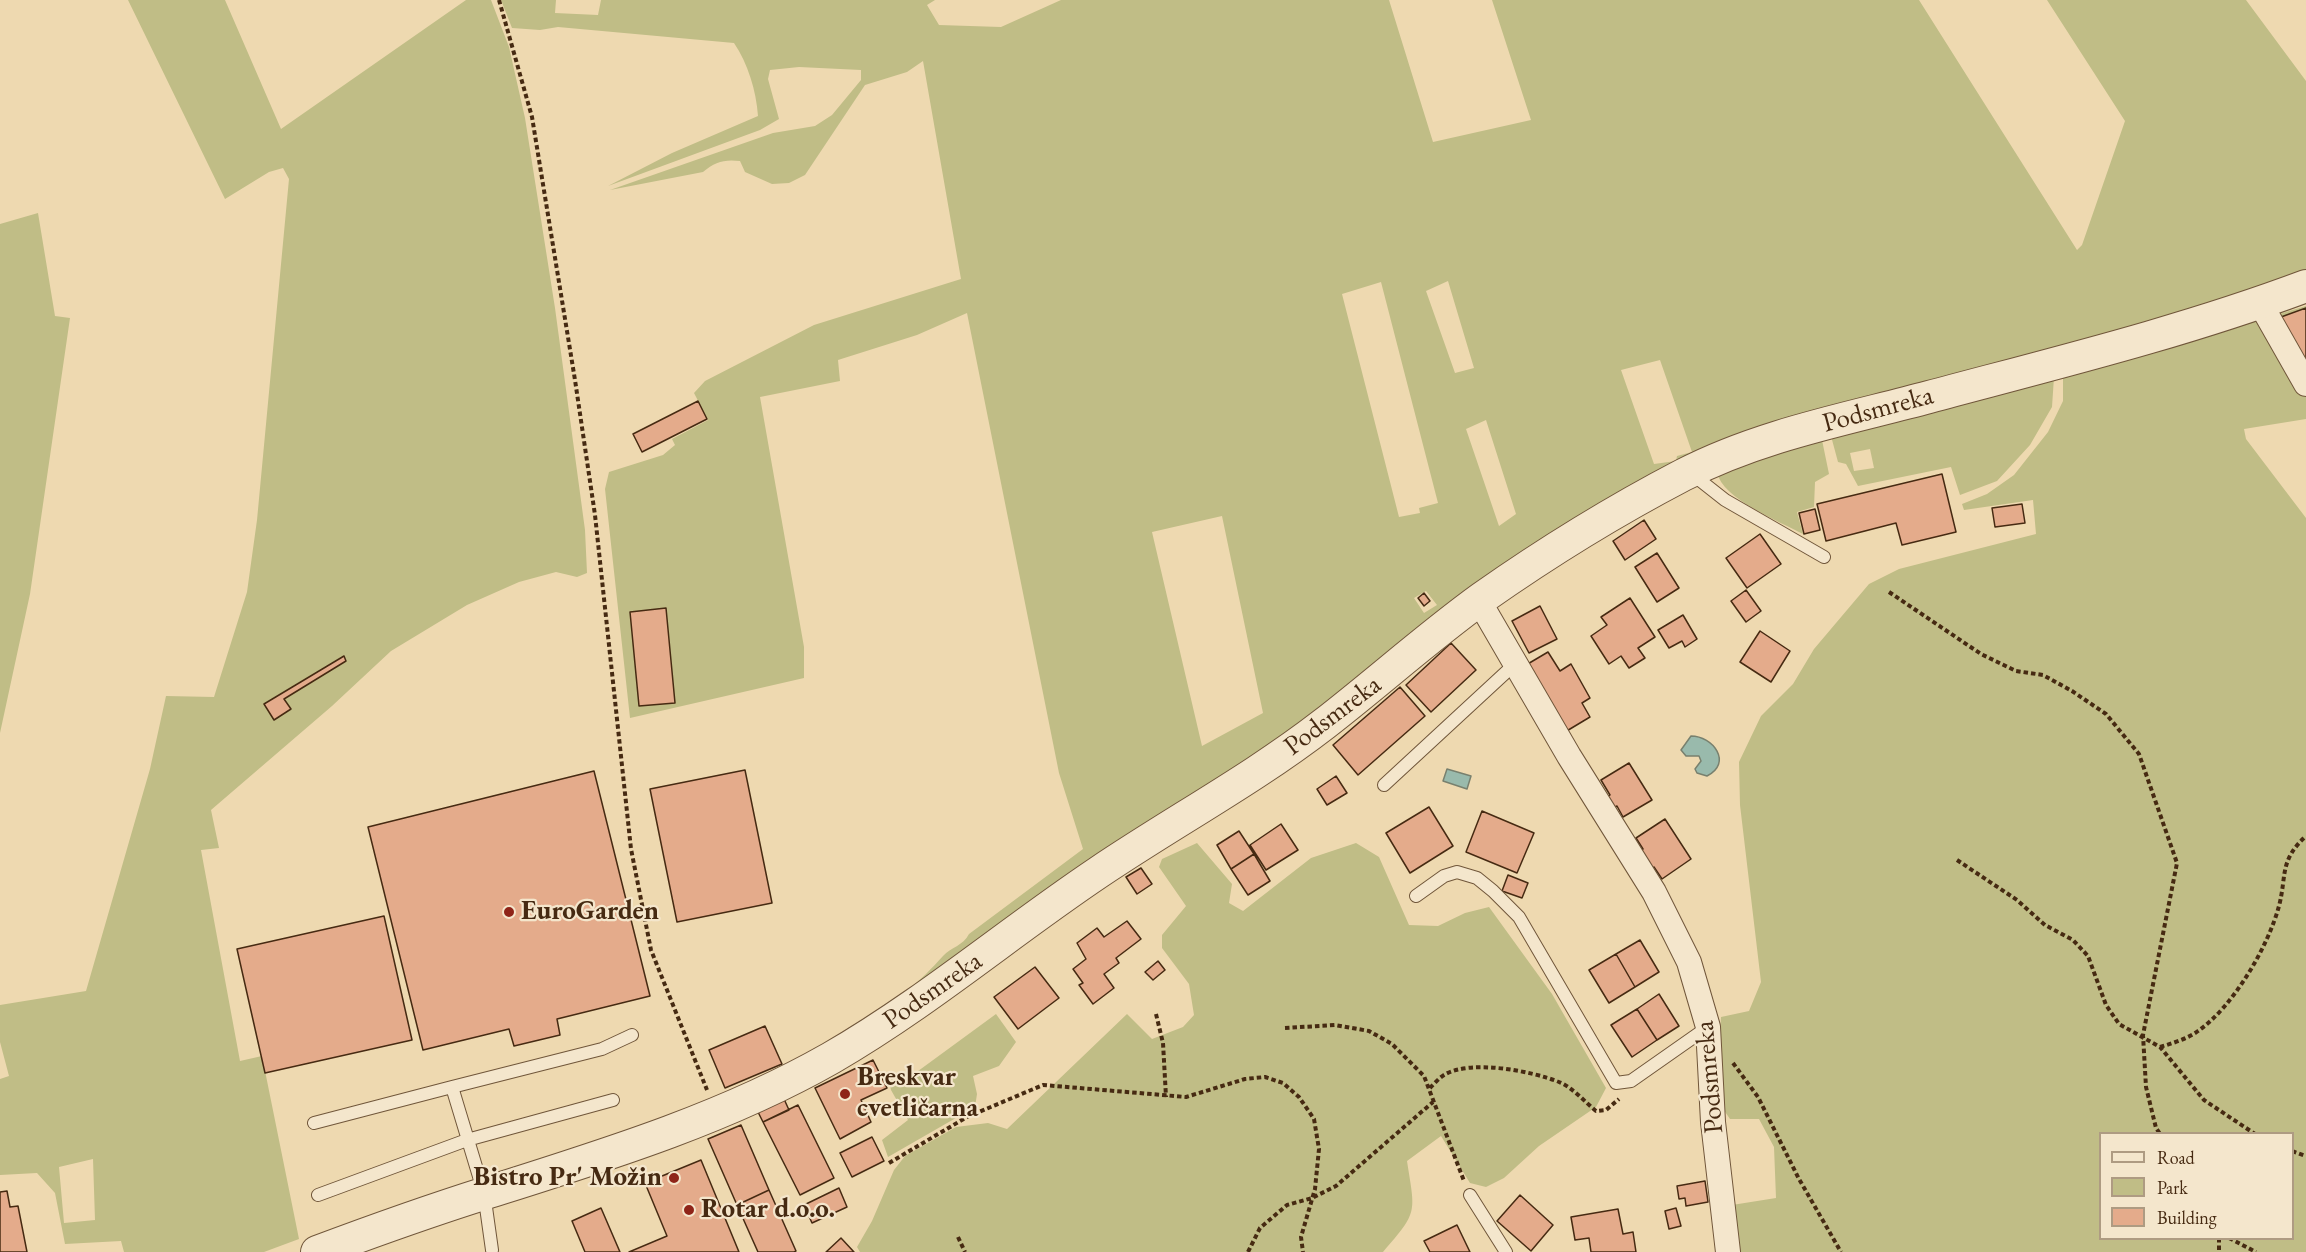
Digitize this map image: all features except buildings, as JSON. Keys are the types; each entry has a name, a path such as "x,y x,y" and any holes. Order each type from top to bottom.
{"street":[{"name":"Podsmreka","path":"317,1252 400,1221 632,1145 716,1113 828,1060 908,1011 1096,874 1260,770 1312,733 1479,601 1558,547 1688,472 1765,441 2032,368 2133,344 2306,286"},
{"path":"2260,303 2306,384"},
{"name":"Podsmreka","path":"1479,601 1569,756 1654,892 1689,962 1708,1027 1713,1122 1728,1252"}],"lane":[{"path":"1688,472 1725,500 1824,557"},
{"path":"1384,785 1515,663"},
{"path":"1416,896 1444,876 1457,872 1477,878 1492,891 1519,917 1616,1083 1632,1081 1708,1027"},
{"path":"314,1123 602,1049 632,1035"},
{"path":"452,1087 484,1193 492,1250"},
{"path":"318,1195 467,1140 613,1100"},
{"path":"1470,1195 1506,1252"},
{"path":"370,1246 400,1221"}],"path":[{"path":"499,0 532,117 575,380 595,515 631,849 651,950 716,1113"},
{"path":"1888,592 1981,654 2016,671 2043,675 2072,691 2106,714 2139,754 2177,863 2143,1035 2146,1087 2159,1132"},
{"path":"2160,1047 2197,1032 2219,1014 2237,988 2269,936 2279,905 2283,868 2291,849 2306,836"},
{"path":"1957,860 2018,900 2045,925 2073,940 2088,956 2106,1005 2119,1024 2143,1035 2160,1047 2204,1100 2252,1132"},
{"path":"1156,1014 1162,1043 1166,1097"},
{"path":"1285,1028 1308,1024 1335,1025 1369,1031 1392,1044 1406,1056 1424,1076 1430,1088 1433,1102 1470,1195"},
{"path":"1430,1088 1444,1075 1460,1069 1493,1068 1518,1071 1561,1082 1596,1111 1606,1110 1632,1081"},
{"path":"1739,1072 1758,1097 1799,1179 1841,1252"},
{"path":"889,1163 967,1118 1043,1085 1186,1097 1245,1079 1265,1077 1283,1083 1299,1097 1314,1119 1319,1149 1312,1198 1301,1237 1303,1252"},
{"path":"1248,1252 1260,1228 1287,1205 1312,1198 1336,1186 1433,1102"},
{"path":"958,1237 965,1252"},
{"path":"2231,1240 2256,1252"}],"green space":[{"path":"128,0 225,0 281,129 466,0 491,0 509,47 525,118 555,308 585,530 587,573 577,577 556,572 519,582 467,605 391,651 332,706 211,810 219,848 201,850 240,1061 262,1056 299,1239 264,1252 124,1252 121,1241 65,1244 55,1193 37,1173 0,1175 0,1079 9,1076 0,1042 0,1005 86,991 150,769 166,696 214,697 247,592 257,520 289,179 283,168 269,172 225,199","holes":["93,1159 95,1220 64,1223 59,1167"]},
{"path":"501,0 556,0 555,13 598,15 601,0 935,0 927,5 939,25 1001,27 1061,0 1389,0 1433,142 1531,120 1492,0 1919,0 2077,250 2082,245 2125,121 2047,0 2246,0 2306,81 2306,275 2188,315 1758,431 1346,695 910,993 907,990 946,953 1083,849 1059,773 967,313 917,335 838,360 840,381 760,397 804,647 804,678 630,718 605,489 609,472 663,455 675,445 672,439 708,420 694,393 705,381 814,325 961,279 923,61 907,72 865,85 805,175 789,183 772,184 745,172 740,161 729,160 716,164 703,172 610,190 773,133 815,126 832,115 861,80 861,70 799,67 770,70 768,79 779,119 760,130 608,186 672,153 758,116 750,78 739,51 734,43 558,27 540,30 512,28","holes":["1448,281 1474,368 1455,373 1426,291","1381,282 1438,503 1419,508 1420,513 1399,517 1342,294","1660,360 1692,452 1677,456 1676,461 1654,464 1621,370","1486,420 1516,514 1499,526 1466,429","1222,516 1263,713 1202,746 1152,532","1426,591 1437,605 1424,613 1414,598"]},
{"path":"38,213 55,316 70,318 30,594 0,733 0,224"},
{"path":"2306,306 2306,419 2244,429 2246,439 2306,518 2306,1252 1737,1252 1732,1205 1776,1198 1774,1147 1759,1119 1730,1119 1717,1100 1721,1017 1749,1011 1761,982 1740,805 1739,762 1761,716 1793,684 1814,649 1869,584 1899,569 2036,534 2033,500 1964,510 1962,504 1987,494 2014,475 2048,432 2063,401 2063,378"},
{"path":"2054,377 2052,407 2030,445 1997,481 1960,495 1951,467 1858,486 1846,464 1838,462 1831,436","holes":["1870,449 1874,468 1854,471 1850,453"]},
{"path":"1822,440 1829,474 1815,482 1814,507 1797,512 1803,534 1740,500 1721,482 1717,472"},
{"path":"1197,843 1232,884 1229,903 1243,911 1311,858 1356,843 1379,857 1409,925 1438,926 1465,913 1489,907 1552,994 1606,1088 1596,1107 1539,1146 1504,1178 1486,1187 1470,1183 1441,1136 1407,1161 1412,1191 1412,1211 1403,1228 1383,1252 860,1252 857,1247 872,1221 894,1170 905,1156 956,1127 988,1123 1007,1129 1127,1014 1152,1039 1183,1027 1194,1015 1189,984 1162,948 1162,935 1186,906 1159,867 1162,859"},
{"path":"996,1014 1016,1042 999,1066 973,1076 977,1094 975,1107 888,1157 882,1140 908,1120 891,1090 888,1077 914,1074"}],"shaded area":[{"path":"1691,736 1706,740 1717,751 1719,764 1715,771 1707,776 1697,773 1695,769 1701,761 1699,756 1686,756 1681,750"},
{"path":"1447,769 1471,776 1467,789 1443,781"}],"place":[{"name":"EuroGarden","path":"509,912"},
{"name":"Breskvar cvetličarna","path":"845,1094"},
{"name":"Bistro Pr' Možin","path":"674,1178"},
{"name":"Rotar d.o.o.","path":"689,1210"}]}
